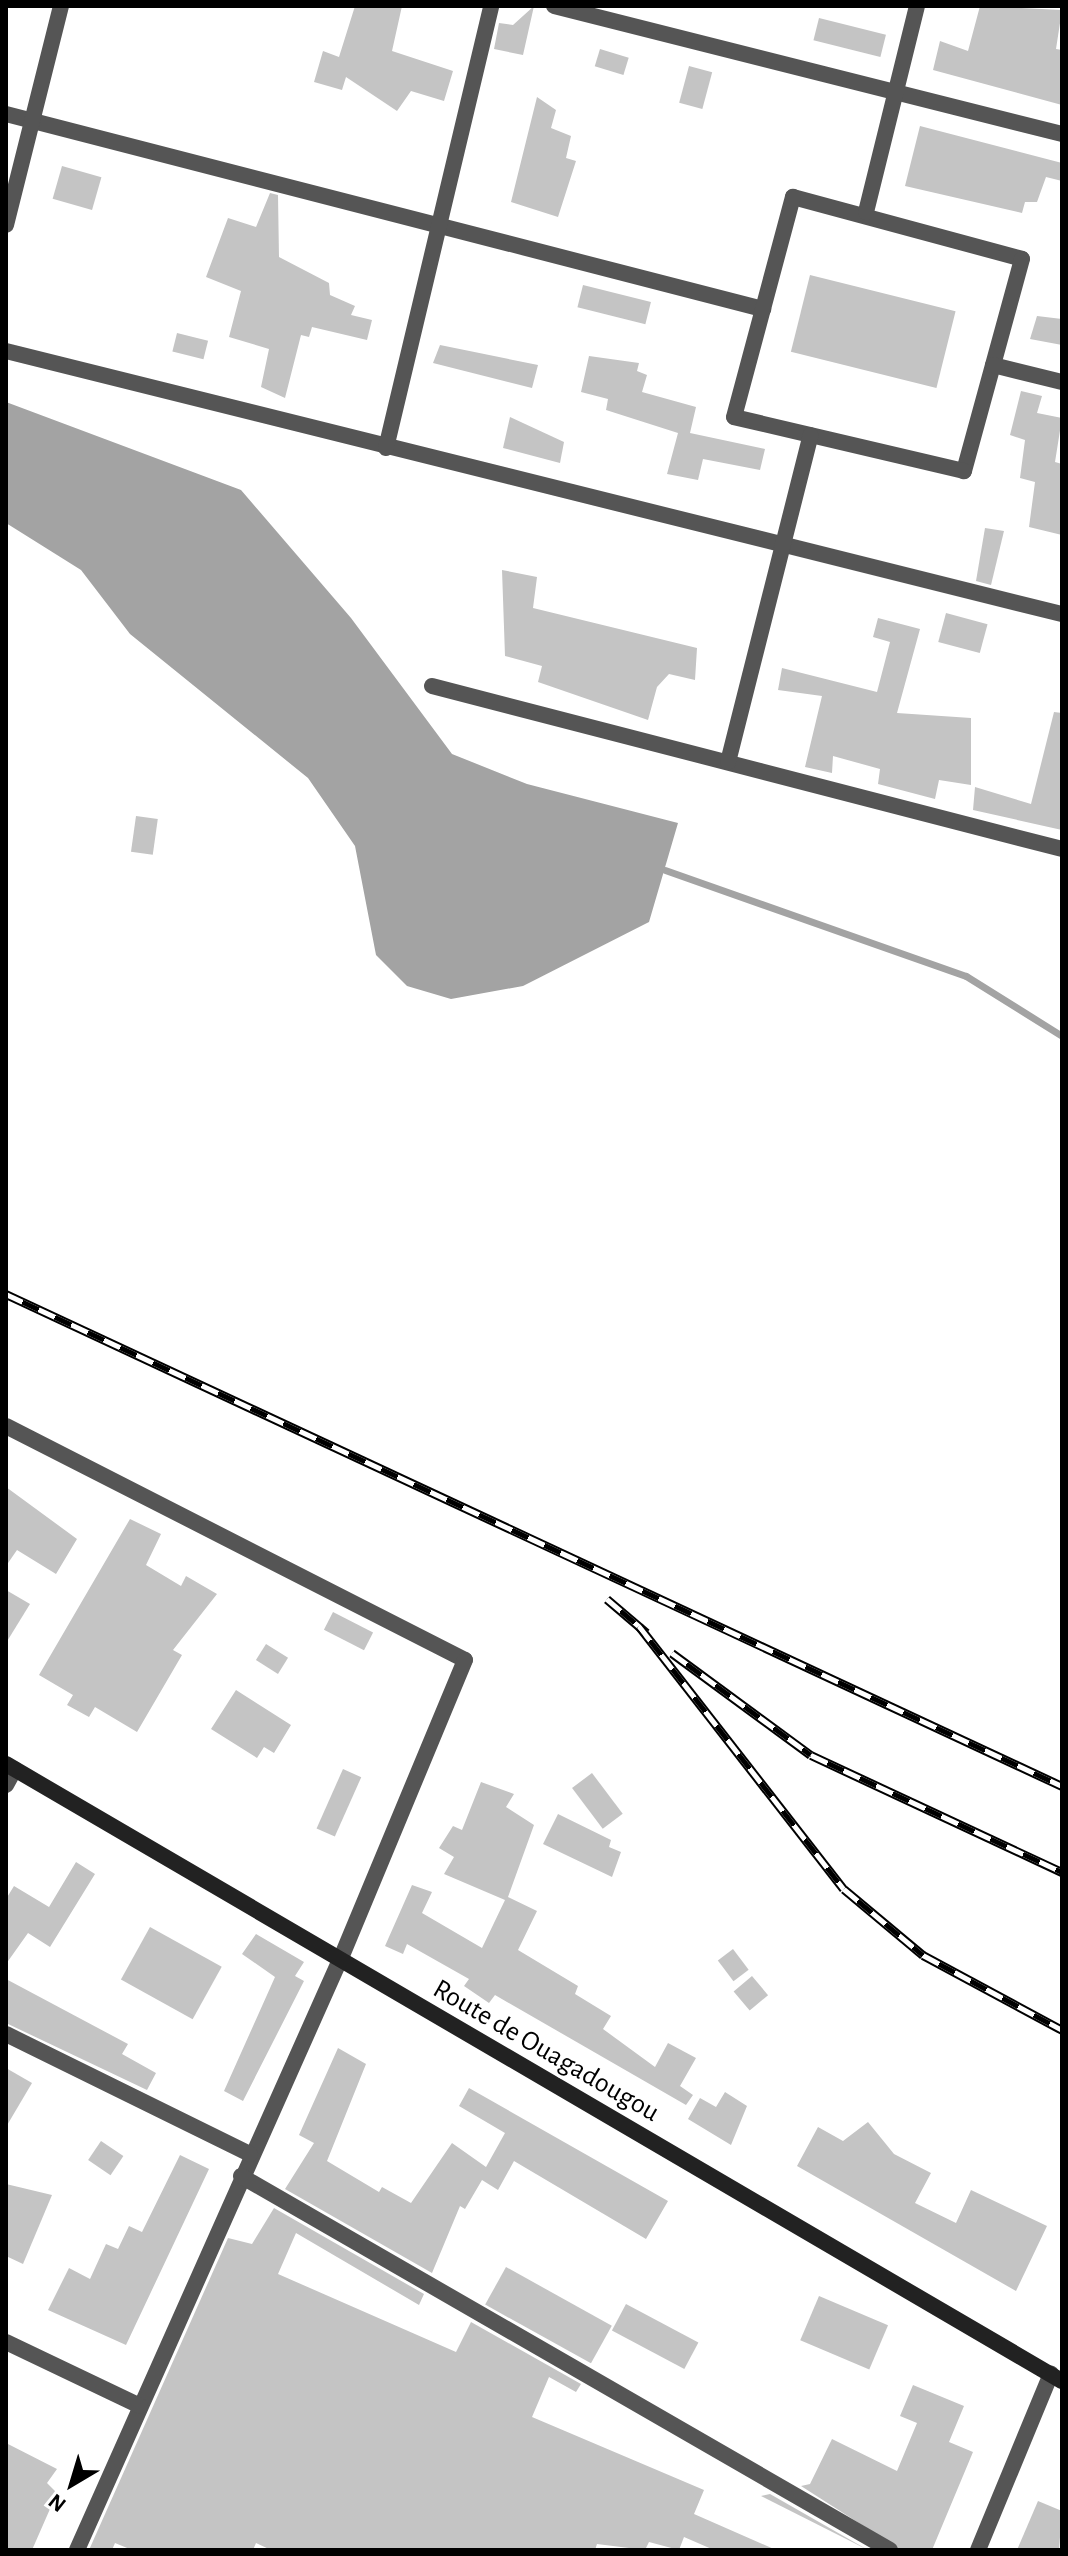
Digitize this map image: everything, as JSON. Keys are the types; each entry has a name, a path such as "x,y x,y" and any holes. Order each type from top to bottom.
{"street":[{"path":"6,225 61,6"},
{"path":"386,448 491,6"},
{"path":"554,6 1062,134"},
{"path":"866,212 917,6"},
{"path":"6,114 763,309"},
{"path":"793,197 866,212 1022,259 964,471 734,417 763,309 793,197"},
{"path":"6,351 1062,614"},
{"path":"993,365 1062,382"},
{"path":"728,762 811,435"},
{"path":"432,686 1062,849"},
{"path":"6,1426 465,1660 339,1962 250,2154 77,2550"},
{"path":"6,1785 11,1766"},
{"name":"Route de Ouagadougou","path":"11,1766 339,1962 1056,2378"},
{"path":"6,2034 250,2154"},
{"path":"241,2176 890,2550"},
{"path":"6,2342 140,2406"},
{"path":"978,2550 1056,2378"}],"shaded area":[{"path":"6,402 241,490 351,618 452,754 527,784 678,823 649,922 523,986 451,999 407,986 376,955 355,846 308,778 130,634 81,570 6,523"}],"building":[{"path":"355,6 402,6 392,51 453,71 444,101 411,91 397,111 346,77 342,90 314,82 323,51 339,57"},
{"path":"534,6 523,55 494,49 499,23 513,25"},
{"path":"980,6 1062,10 1056,49 1062,50 1062,105 933,70 940,41 968,51"},
{"path":"819,18 886,35 880,57 813,40"},
{"path":"600,49 629,58 623,75 595,66"},
{"path":"689,66 712,72 702,109 679,103"},
{"path":"537,97 556,110 551,128 571,136 566,158 576,161 558,217 511,202"},
{"path":"920,126 1062,163 1062,181 1046,177 1037,202 1025,202 1022,213 905,186"},
{"path":"62,166 101,177 92,210 53,199"},
{"path":"270,193 278,195 279,257 329,283 330,295 355,306 351,315 372,320 367,340 312,327 309,337 301,335 285,398 261,387 269,349 229,337 241,291 206,277 228,218 256,227"},
{"path":"810,275 956,311 936,388 791,352"},
{"path":"583,285 651,302 645,324 577,307"},
{"path":"1037,316 1062,319 1062,345 1030,339"},
{"path":"177,333 208,341 203,359 172,351"},
{"path":"440,345 538,365 532,388 433,363"},
{"path":"589,356 639,363 637,371 647,375 642,392 696,407 690,433 765,449 760,470 703,459 698,480 667,474 678,433 606,410 608,399 581,392"},
{"path":"1021,391 1042,396 1037,413 1062,418 1055,462 1062,464 1062,535 1029,527 1035,482 1020,478 1025,440 1010,435"},
{"path":"510,417 564,442 560,463 503,448"},
{"path":"985,528 1004,531 991,585 976,581"},
{"path":"502,570 537,577 533,608 697,648 695,680 669,674 657,687 648,720 538,682 542,666 505,656"},
{"path":"946,613 988,624 980,653 938,642"},
{"path":"878,618 920,629 897,713 971,718 971,785 939,780 935,799 878,784 880,769 833,756 832,773 805,767 822,696 778,690 782,668 877,692 890,642 873,637"},
{"path":"1054,712 1062,713 1062,830 973,810 975,787 1031,804"},
{"path":"136,816 158,819 153,855 131,852"},
{"path":"6,1487 77,1539 56,1574 17,1550 6,1566"},
{"path":"130,1519 161,1534 146,1565 181,1586 186,1576 217,1594 173,1650 182,1655 137,1732 95,1707 89,1717 67,1705 73,1695 39,1675"},
{"path":"6,1590 30,1604 6,1643"},
{"path":"333,1612 373,1632 364,1650 324,1630"},
{"path":"266,1644 288,1658 278,1674 256,1660"},
{"path":"236,1690 291,1725 274,1753 264,1747 257,1758 211,1729"},
{"path":"343,1769 361,1777 335,1837 317,1828"},
{"path":"592,1773 623,1814 603,1829 572,1788"},
{"path":"481,1782 514,1794 506,1807 534,1825 508,1897 537,1911 518,1950 578,1986 575,1994 611,2016 603,2029 655,2067 668,2043 696,2058 680,2086 693,2095 686,2105 495,1995 489,2003 464,1986 469,1979 407,1944 403,1954 385,1946 412,1885 432,1892 422,1913 482,1948 505,1900 444,1874 454,1857 439,1848 453,1826 462,1830"},
{"path":"558,1814 611,1840 609,1847 621,1852 612,1877 543,1844"},
{"path":"76,1862 95,1874 50,1947 28,1933 6,1964 6,1899 14,1886 49,1907"},
{"path":"150,1927 222,1967 193,2019 121,1979"},
{"path":"256,1934 304,1962 295,1976 304,1981 243,2101 224,2091 275,1977 242,1954"},
{"path":"733,1949 749,1970 733,1981 718,1960"},
{"path":"752,1976 768,1995 750,2011 734,1991"},
{"path":"6,1979 128,2044 122,2054 156,2073 147,2090 6,2023"},
{"path":"338,2048 366,2064 327,2161 379,2192 382,2187 411,2203 452,2143 486,2167 505,2133 459,2106 469,2088 668,2201 646,2239 514,2161 498,2190 482,2180 465,2209 460,2206 432,2273 285,2189 314,2143 299,2135"},
{"path":"6,2068 32,2083 6,2127"},
{"path":"725,2092 747,2106 731,2145 688,2119 700,2098 716,2107"},
{"path":"868,2122 894,2154 931,2173 915,2203 956,2223 971,2190 1047,2226 1016,2291 797,2166 818,2127 843,2141"},
{"path":"101,2141 123,2156 111,2175 88,2160"},
{"path":"180,2155 209,2169 126,2345 48,2310 69,2268 90,2279 106,2244 118,2249 129,2226 142,2232"},
{"path":"6,2184 52,2195 23,2264 6,2256"},
{"path":"274,2208 424,2294 419,2305 296,2233 278,2274 456,2352 471,2322 581,2384 576,2392 549,2377 532,2417 704,2490 694,2514 776,2550 714,2550 684,2537 679,2550 649,2542 645,2550 597,2544 595,2550 271,2550 256,2543 253,2550 132,2550 115,2543 112,2550 89,2550 228,2238 252,2244"},
{"path":"506,2267 612,2326 591,2363 485,2305"},
{"path":"819,2296 888,2325 869,2369 800,2340"},
{"path":"626,2304 698,2342 684,2369 612,2330"},
{"path":"913,2385 964,2406 949,2442 973,2452 932,2550 901,2550 801,2486 810,2484 832,2439 897,2471 917,2423 900,2416"},
{"path":"6,2443 57,2469 47,2483 57,2493 32,2550 6,2550"},
{"path":"770,2494 868,2550 761,2496"},
{"path":"1038,2501 1062,2511 1059,2550 1017,2550"}],"waterway":[{"path":"665,870 966,976 1062,1036"}],"railway":[{"path":"6,1294 1062,1786"},
{"path":"607,1599 647,1633"},
{"path":"639,1626 844,1889 923,1955 1062,2030"},
{"path":"672,1653 811,1755 1062,1872"}]}
